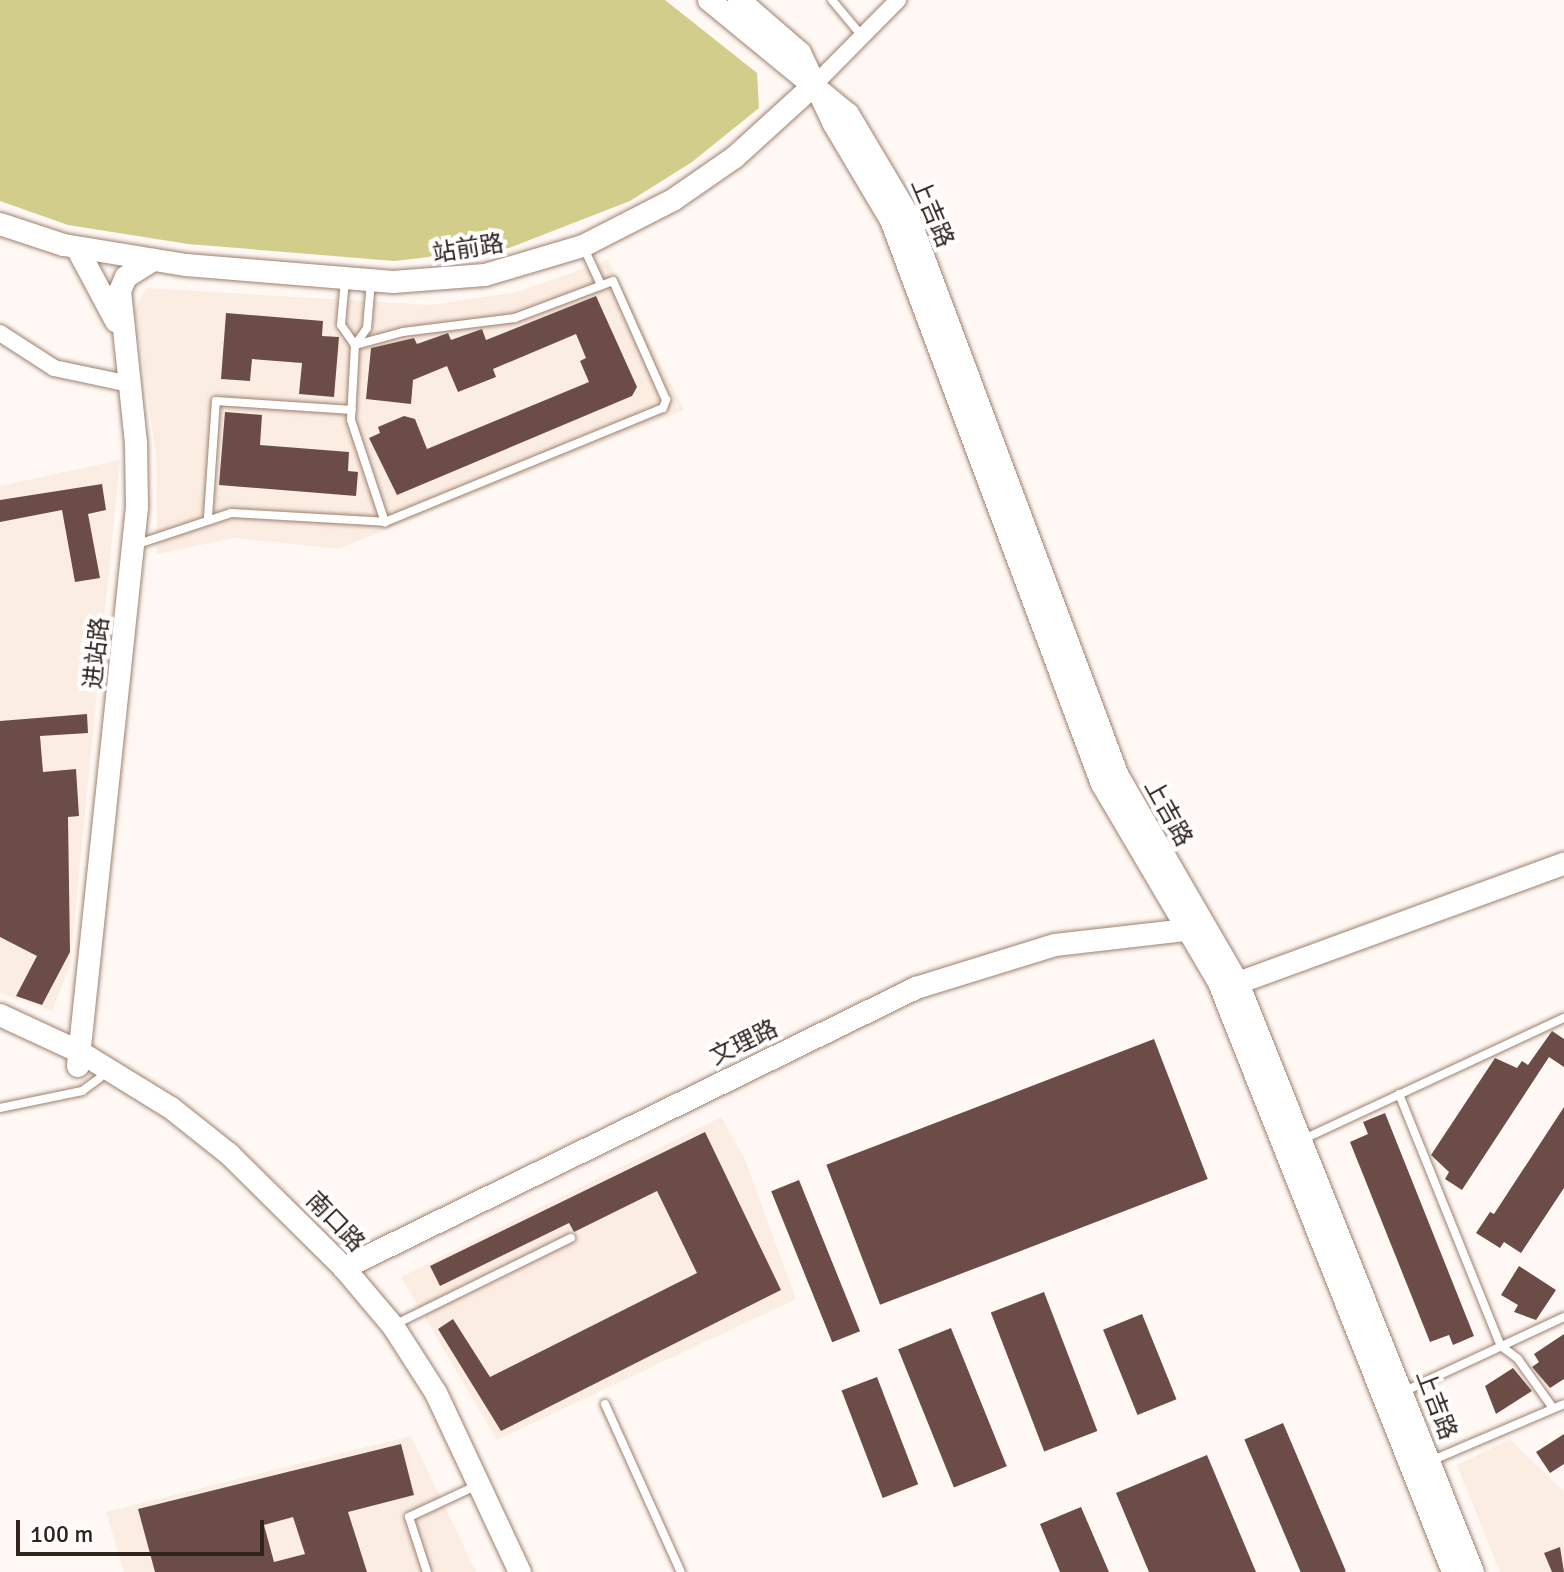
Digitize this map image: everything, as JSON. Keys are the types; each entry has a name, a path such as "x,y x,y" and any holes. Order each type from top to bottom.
{"main road":[{"name":"上吉路","path":"709,0 848,114 907,213 1118,776 1232,992 1304,1139 1473,1572"},
{"name":"上吉路","path":"739,0 800,53 813,86 891,220 1102,784 1187,930 1232,992 1453,1572"},
{"name":"站前路","path":"0,224 77,248 153,260 371,280 485,275 583,246 704,179 813,86"},
{"path":"77,248 121,333"},
{"name":"进站路","path":"79,1059 135,545 138,475 130,384 121,333 120,291 126,277 153,260"},
{"path":"1232,992 1564,864"},
{"path":"1232,992 1564,877"},
{"name":"文理路","path":"344,1268 916,988 1055,945 1187,930"},
{"name":"南口路","path":"0,1015 79,1059 140,1087 210,1138 344,1268 393,1326 454,1425 520,1572"},
{"name":"南口路","path":"0,1030 79,1059 100,1078 220,1164 356,1301 425,1399 505,1572"}],"street":[{"path":"813,86 898,0"},
{"path":"0,333 54,368 130,384"}],"lane":[{"path":"832,0 862,36"},
{"path":"583,246 601,285"},
{"path":"345,278 341,325 355,345"},
{"path":"371,280 367,328 355,345 353,434 385,522"},
{"path":"135,545 208,517 231,513 385,522 663,408 666,390 613,281 515,318 403,332 355,345"},
{"path":"208,517 216,401 352,410"},
{"path":"1304,1139 1564,1018"},
{"path":"0,1108 82,1091 100,1078"},
{"path":"1399,1094 1501,1346 1518,1359 1553,1408"},
{"path":"393,1326 571,1238"},
{"path":"1403,1392 1564,1317"},
{"path":"605,1404 681,1572"},
{"path":"1430,1462 1564,1404"},
{"path":"427,1572 409,1517 469,1489"}],"shaded area":[{"path":"0,0 665,0 757,73 759,108 692,162 630,201 509,248 394,261 188,244 68,225 0,201"},
{"path":"608,260 684,410 338,549 234,538 157,554 156,455 135,309 146,288 431,305 517,292"},
{"path":"120,460 70,966 52,1011 0,993 0,486"},
{"path":"721,1117 744,1157 796,1299 497,1440 401,1277"},
{"path":"411,1436 476,1572 124,1572 106,1512"},
{"path":"1510,1439 1564,1492 1564,1572 1500,1572 1457,1465"}],"building":[{"path":"596,296 637,387 632,396 397,495 369,438 380,433 378,427 404,416 415,419 427,449 589,382 580,361 586,358 576,334 493,369 496,377 458,392 447,366 413,380 411,404 366,399 371,348 414,338 417,344 448,333 451,340 482,329 486,340"},
{"path":"226,313 323,321 322,336 339,337 334,397 299,394 302,363 252,359 250,381 221,379"},
{"path":"225,412 262,415 260,445 349,452 348,471 358,472 356,496 219,485"},
{"path":"102,484 106,510 88,514 100,578 75,582 62,510 0,522 0,500"},
{"path":"87,714 88,733 40,736 43,772 76,769 79,816 68,817 70,952 42,1005 16,996 37,956 0,937 0,721"},
{"path":"1552,1031 1564,1039 1564,1067 1549,1057 1462,1190 1445,1179 1449,1172 1431,1155 1495,1058 1517,1068 1522,1061 1528,1065"},
{"path":"1154,1039 1208,1179 880,1305 826,1165"},
{"path":"1564,1107 1564,1188 1521,1253 1504,1242 1500,1248 1476,1233 1490,1212 1494,1214"},
{"path":"1385,1113 1474,1336 1453,1345 1449,1335 1430,1342 1350,1142 1368,1134 1363,1122"},
{"path":"705,1132 781,1290 501,1431 438,1329 453,1319 490,1377 697,1273 657,1191 574,1232 569,1223 440,1286 430,1266"},
{"path":"799,1180 860,1331 832,1342 771,1191"},
{"path":"1519,1266 1556,1290 1536,1320 1514,1312 1518,1305 1501,1295"},
{"path":"1044,1292 1097,1431 1044,1452 991,1312"},
{"path":"1142,1314 1176,1399 1138,1415 1103,1330"},
{"path":"951,1328 1007,1466 954,1488 898,1349"},
{"path":"1564,1334 1564,1379 1550,1388 1532,1367 1539,1362 1534,1354"},
{"path":"1513,1368 1532,1391 1496,1414 1485,1386"},
{"path":"877,1377 918,1484 883,1498 842,1391"},
{"path":"1283,1423 1346,1571 1301,1572 1244,1439"},
{"path":"1564,1434 1564,1464 1550,1473 1536,1452"},
{"path":"401,1444 414,1495 348,1512 367,1572 155,1572 138,1509","holes":["293,1517 305,1554 274,1562 264,1525"]},
{"path":"1207,1455 1256,1572 1149,1572 1116,1493"},
{"path":"1081,1507 1109,1572 1060,1572 1040,1524"},
{"path":"1560,1547 1564,1572 1552,1572 1544,1553"}]}
